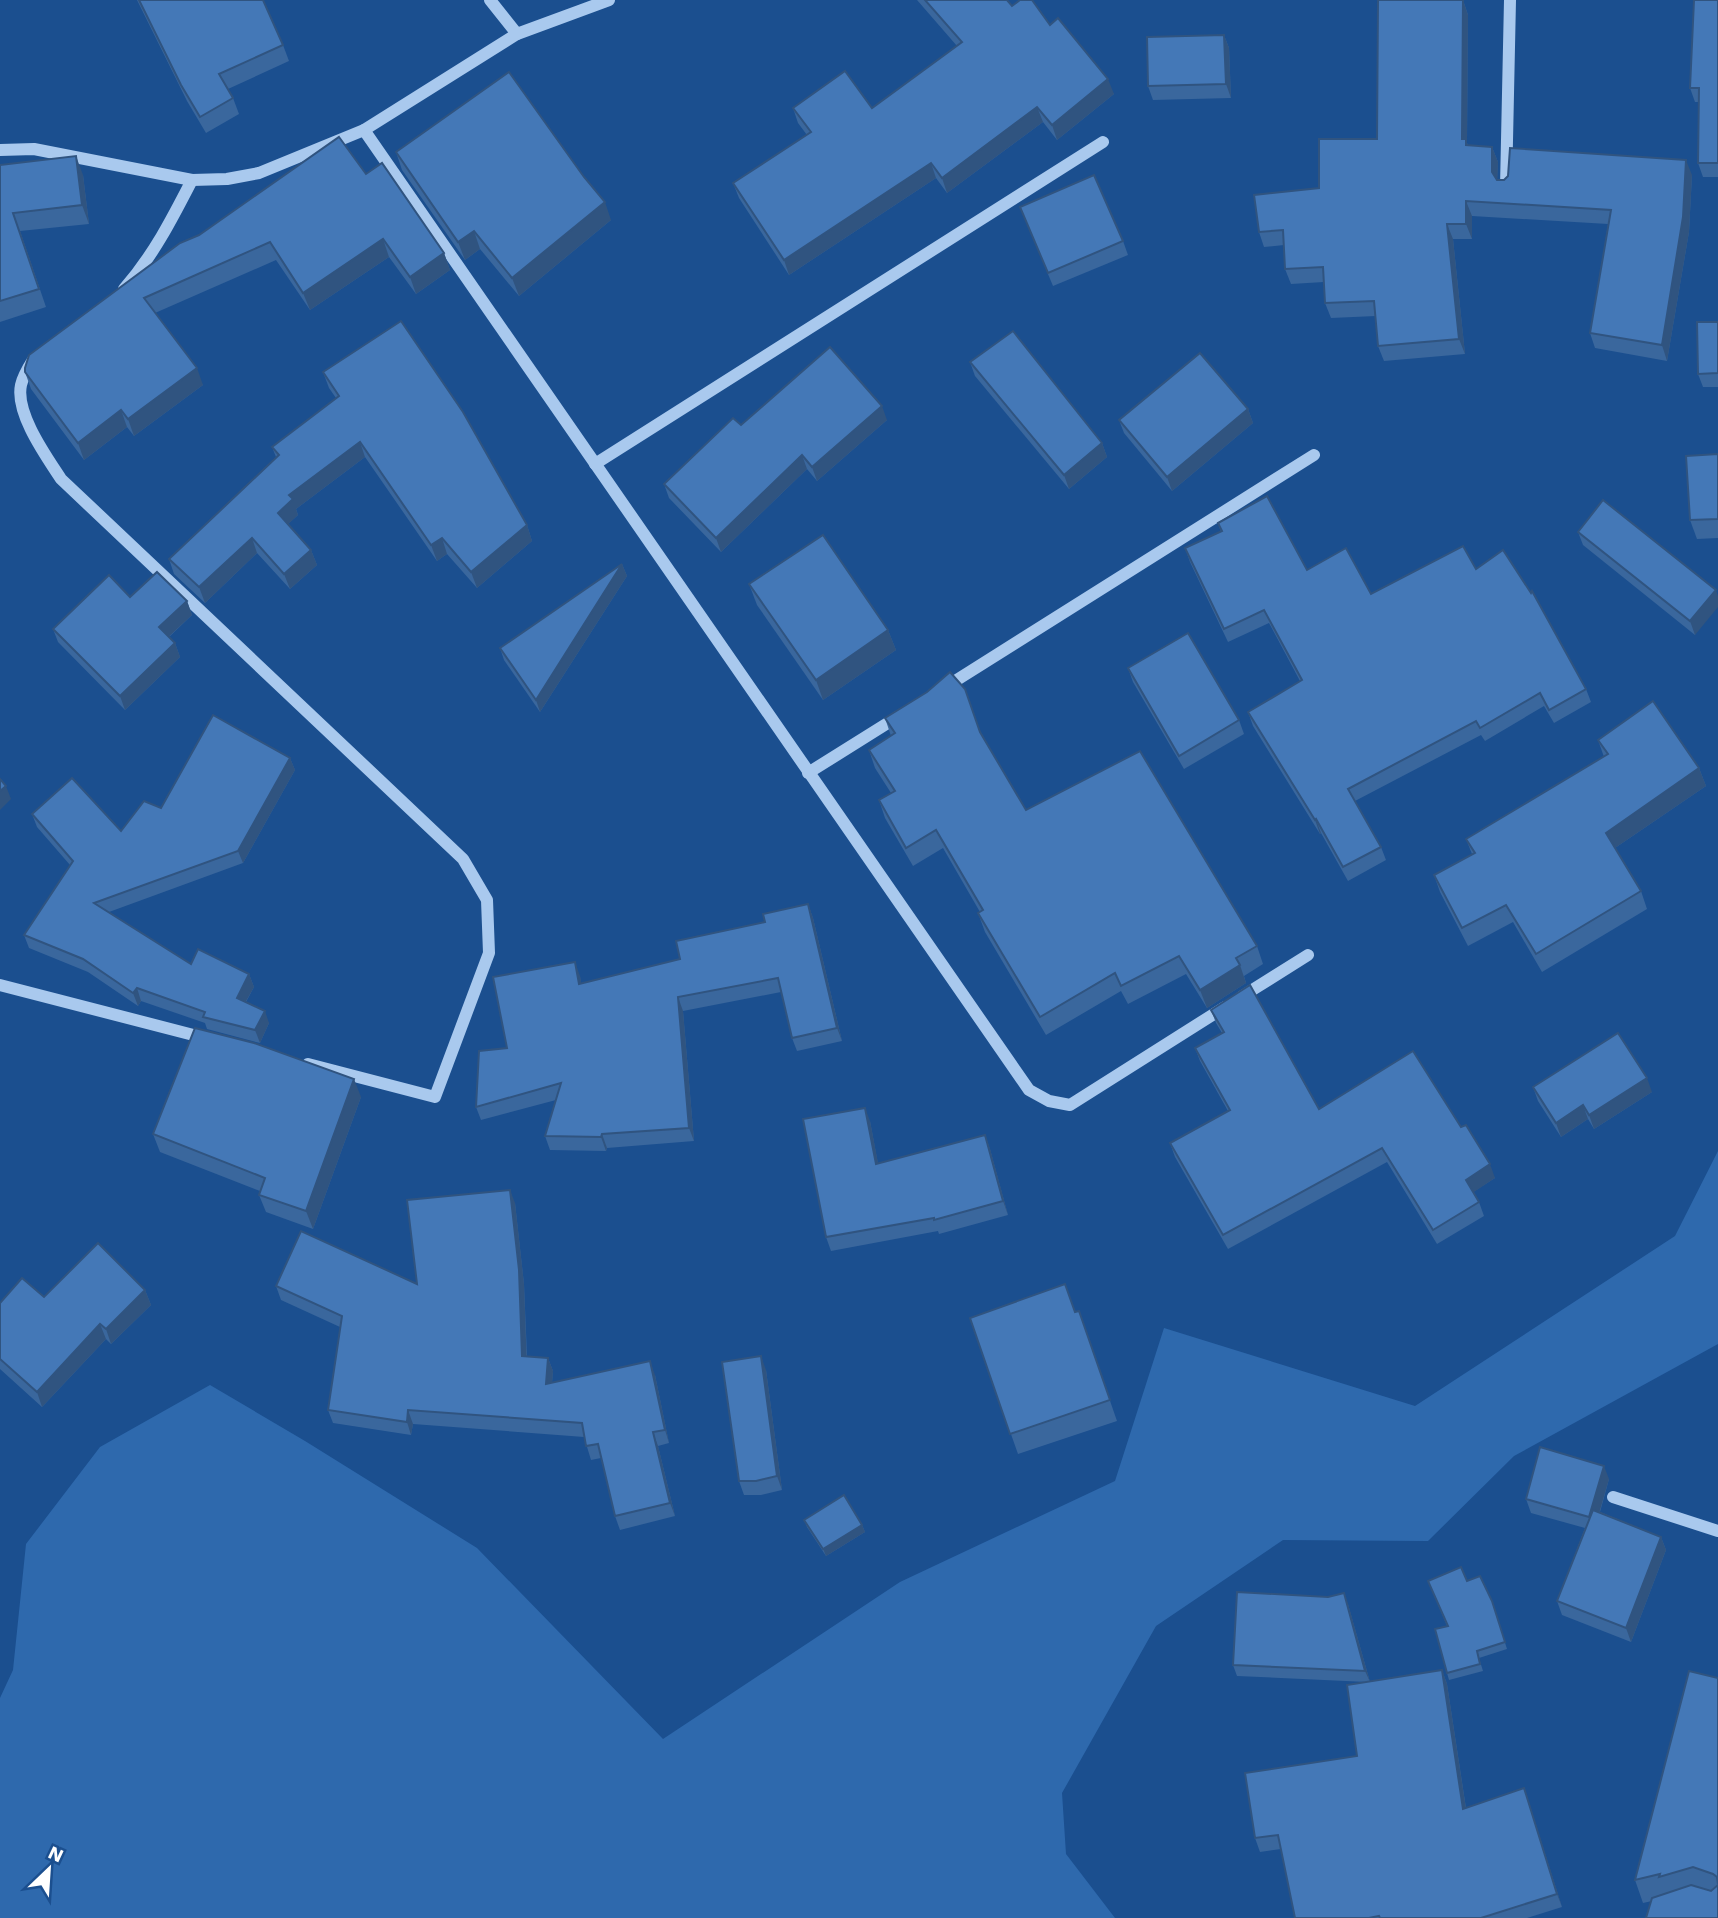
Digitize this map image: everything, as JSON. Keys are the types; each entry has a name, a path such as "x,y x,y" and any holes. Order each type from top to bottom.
{"street":[{"path":"490,0 517,34"},
{"path":"0,150 34,149 192,180 259,173 364,130 517,34 609,0"},
{"path":"1506,187 1510,0"},
{"path":"364,130 1029,1090 1049,1101 1070,1105 1308,955"},
{"path":"595,464 1103,142"},
{"path":"112,302 140,271 165,233 192,180"},
{"path":"47,347 36,355 20,387 22,408 39,444 61,479 463,859 487,900 489,953 435,1097 290,1059"},
{"path":"938,691 1314,455"},
{"path":"808,773 914,706"},
{"path":"0,985 224,1043"},
{"path":"1613,1497 1718,1531"}],"shaded area":[{"path":"1718,1151 1718,1344 1514,1456 1428,1541 1283,1540 1156,1626 1062,1793 1066,1854 1115,1918 0,1918 0,1698 13,1670 26,1544 100,1447 210,1385 477,1548 663,1739 900,1582 1115,1481 1164,1328 1415,1406 1675,1236"}],"building":[{"path":"139,0 263,0 283,45 219,74 233,98 200,117"},
{"path":"925,0 1007,0 1012,6 1020,0 1032,0 1050,25 1058,18 1108,79 1052,125 1037,107 942,178 931,163 784,260 733,183 811,132 793,108 845,71 872,108 962,42"},
{"path":"1378,0 1463,0 1462,139 1466,139 1466,145 1492,147 1492,172 1497,180 1504,180 1508,176 1510,148 1686,160 1683,217 1662,345 1590,333 1611,210 1466,201 1466,224 1447,224 1459,339 1378,346 1374,301 1325,303 1323,267 1285,269 1283,230 1259,232 1254,195 1319,188 1319,139 1377,139"},
{"path":"1694,0 1718,0 1718,163 1698,163 1699,88 1690,88"},
{"path":"1224,35 1226,84 1148,86 1147,37"},
{"path":"509,72 605,202 512,278 474,231 458,242 396,152"},
{"path":"339,137 366,174 382,163 444,253 410,277 383,239 303,293 270,242 144,298 197,368 128,419 121,410 78,443 25,372 29,355 180,243 199,235"},
{"path":"76,156 82,205 13,213 39,289 0,301 0,165"},
{"path":"1094,175 1123,241 1048,273 1020,207"},
{"path":"401,321 463,412 527,525 471,572 442,538 431,545 360,442 289,495 293,499 278,513 311,550 284,574 252,538 199,587 169,559 279,455 272,447 339,396 323,372"},
{"path":"1697,322 1718,322 1718,373 1698,374"},
{"path":"1013,331 1102,443 1064,475 970,362"},
{"path":"830,347 882,406 812,467 802,455 716,538 664,484 733,418 741,425"},
{"path":"1200,353 1248,409 1167,477 1119,420"},
{"path":"1718,454 1718,519 1690,520 1686,456"},
{"path":"1267,496 1307,570 1346,548 1371,594 1463,546 1476,569 1503,550 1531,593 1532,591 1586,689 1549,710 1540,693 1480,728 1476,721 1348,789 1381,847 1343,867 1248,712 1302,680 1264,610 1224,629 1185,548 1222,531 1218,523"},
{"path":"1603,500 1716,590 1690,621 1578,532"},
{"path":"823,535 888,630 816,680 749,584"},
{"path":"622,564 536,700 500,648"},
{"path":"157,572 187,601 159,627 175,643 120,696 53,629 109,575 130,597"},
{"path":"1188,633 1239,720 1179,756 1128,668"},
{"path":"950,672 965,689 980,732 1026,810 1140,751 1257,946 1236,958 1240,965 1200,990 1179,956 1121,986 1115,973 1040,1017 978,913 983,910 936,830 906,848 879,800 895,791 869,750 895,733 885,718 927,692"},
{"path":"1653,701 1699,768 1606,833 1641,891 1536,954 1506,905 1462,928 1434,875 1475,853 1466,839 1608,754 1598,740"},
{"path":"213,715 290,758 238,851 94,903 191,964 198,949 249,974 237,998 265,1011 255,1030 203,1017 205,1012 137,988 133,993 83,959 24,935 73,861 32,814 72,778 121,831 144,801 161,808"},
{"path":"0,779 6,786 0,791"},
{"path":"808,904 837,1028 792,1038 778,978 678,997 689,1128 602,1134 601,1137 545,1136 561,1083 476,1107 479,1051 507,1048 493,977 575,962 579,984 680,959 676,941 765,922 763,914"},
{"path":"1250,985 1319,1109 1413,1051 1461,1127 1466,1125 1490,1164 1466,1180 1479,1202 1433,1230 1382,1148 1223,1235 1170,1143 1230,1110 1195,1048 1224,1032 1211,1010"},
{"path":"195,1028 254,1043 354,1079 306,1211 259,1195 265,1178 153,1134"},
{"path":"1618,1033 1647,1078 1589,1115 1583,1105 1556,1123 1533,1087"},
{"path":"865,1108 876,1164 985,1135 1003,1201 934,1220 826,1237 803,1119"},
{"path":"510,1190 519,1270 522,1356 548,1358 546,1384 650,1361 665,1430 653,1432 670,1503 615,1516 598,1444 586,1446 582,1423 408,1410 407,1422 328,1410 342,1316 276,1286 301,1231 417,1284 407,1200"},
{"path":"98,1243 145,1290 106,1329 100,1324 37,1392 0,1359 0,1303 22,1278 44,1297"},
{"path":"1065,1284 1075,1312 1079,1311 1110,1400 1010,1434 970,1318"},
{"path":"761,1356 777,1476 756,1481 739,1481 722,1362"},
{"path":"1540,1447 1604,1466 1589,1517 1526,1499"},
{"path":"844,1495 862,1525 823,1549 804,1520"},
{"path":"1593,1510 1661,1537 1626,1628 1557,1601"},
{"path":"1461,1567 1467,1581 1480,1576 1492,1601 1505,1642 1477,1651 1480,1664 1447,1673 1435,1629 1448,1626 1428,1581"},
{"path":"1237,1592 1328,1597 1344,1593 1365,1671 1233,1665"},
{"path":"1442,1670 1463,1809 1524,1788 1557,1894 1481,1918 1295,1918 1278,1835 1255,1838 1245,1773 1357,1756 1347,1685"},
{"path":"1689,1671 1718,1678 1718,1884 1717,1877 1713,1874 1693,1867 1659,1877 1660,1874 1635,1880"},
{"path":"1691,1885 1711,1891 1718,1885 1718,1918 1646,1918 1652,1898"}]}
